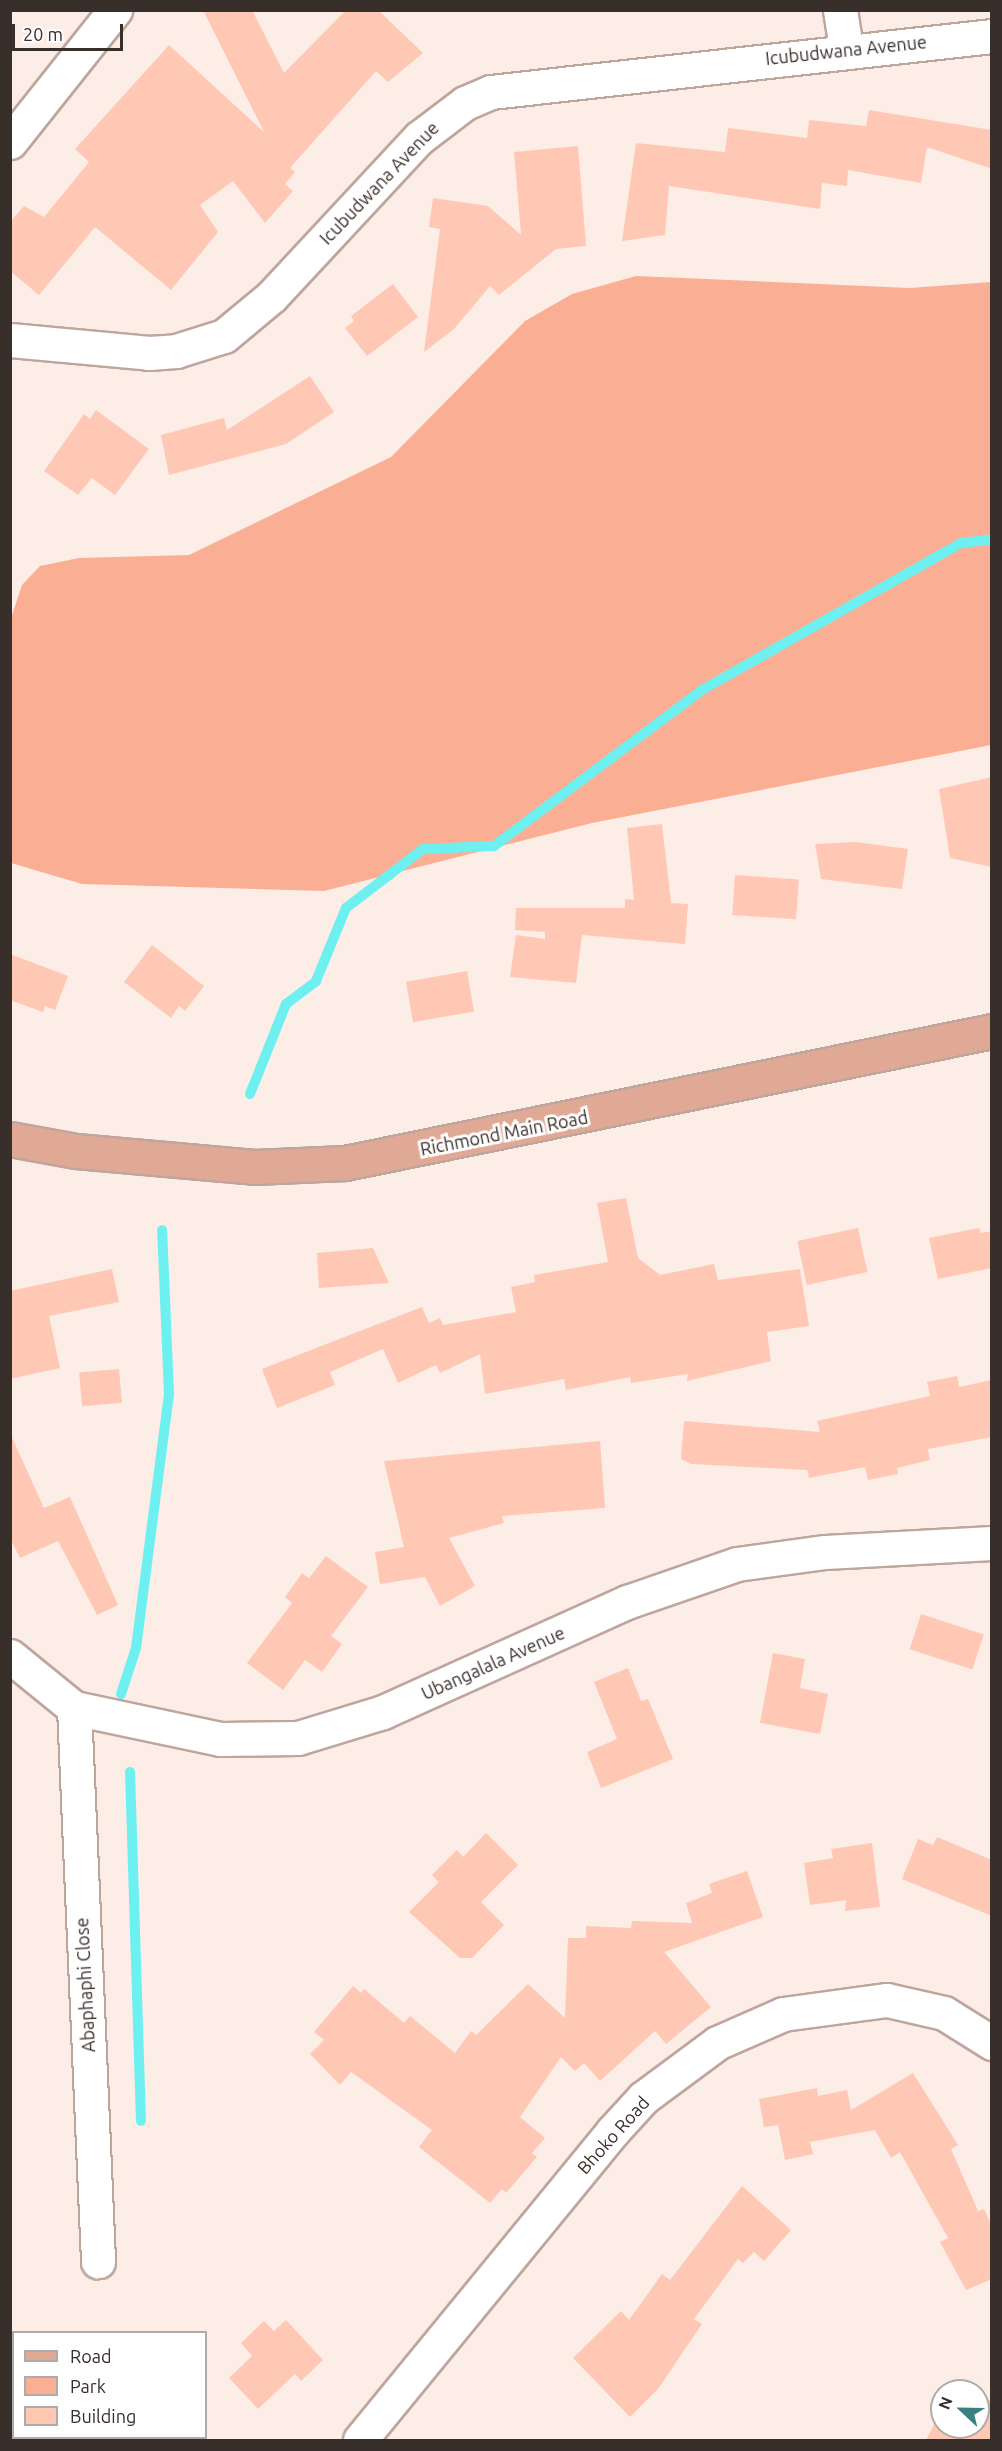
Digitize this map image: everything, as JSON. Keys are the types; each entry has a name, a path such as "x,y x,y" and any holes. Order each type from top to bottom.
{"main road":[{"name":"Richmond Main Road","path":"10,1138 76,1151 254,1167 345,1162 992,1031"}],"street":[{"path":"10,142 116,10"},
{"path":"840,10 846,49"},
{"name":"Icubudwana Avenue","path":"10,340 149,353 176,351 224,336 272,296 418,138 449,112 492,92 846,49 992,36"},
{"name":"Ubangalala Avenue","path":"10,1656 74,1708 220,1739 298,1738 383,1712 627,1602 737,1564 825,1552 992,1544"},
{"name":"Abaphaphi Close","path":"74,1708 98,2261"},
{"name":"Bhoko Road","path":"360,2440 612,2132 652,2091 717,2043 783,2014 887,2000 944,2013 992,2043"}],"green space":[{"path":"636,276 910,288 991,282 991,745 592,823 324,891 82,884 11,863 11,618 22,585 40,566 79,558 189,555 391,457 525,321 572,294"}],"building":[{"path":"203,10 252,10 284,73 346,10 378,10 423,53 388,82 376,71 290,168 295,172 285,184 293,191 265,223 233,181 200,205 218,232 171,290 95,227 39,295 10,271 10,222 24,206 44,217 89,162 75,149 169,45 264,132"},
{"path":"869,110 992,130 992,169 927,147 921,183 848,170 847,186 822,183 820,209 669,186 665,235 622,241 636,143 725,152 728,128 807,138 809,120 866,126"},
{"path":"578,146 586,246 556,249 499,295 490,286 454,329 424,352 440,229 429,227 433,198 488,206 521,235 514,152"},
{"path":"393,284 418,317 367,356 345,328 354,321 351,316"},
{"path":"310,376 334,412 286,444 169,475 161,435 224,418 227,430"},
{"path":"96,410 149,449 115,495 92,478 78,495 44,471 84,414 90,419"},
{"path":"992,777 992,867 950,858 939,789"},
{"path":"662,824 671,903 688,904 685,944 582,935 576,983 510,977 516,935 545,939 545,932 515,930 516,908 625,908 625,899 634,900 627,828"},
{"path":"856,842 908,849 902,889 821,879 815,844"},
{"path":"735,875 799,879 796,919 732,915"},
{"path":"152,945 204,986 185,1011 179,1006 171,1018 124,982"},
{"path":"10,954 68,976 55,1010 45,1006 43,1012 10,1000"},
{"path":"467,971 474,1011 413,1022 406,982"},
{"path":"626,1198 638,1258 660,1275 714,1264 718,1280 800,1269 809,1326 767,1332 771,1361 687,1381 688,1374 631,1383 630,1377 566,1390 564,1379 485,1394 480,1354 440,1373 436,1365 398,1383 383,1349 330,1372 335,1385 277,1408 262,1369 422,1307 429,1323 440,1318 443,1325 516,1312 511,1287 535,1282 534,1275 608,1262 597,1203"},
{"path":"858,1228 867,1272 807,1285 797,1241"},
{"path":"979,1228 981,1233 992,1231 992,1268 938,1279 929,1238"},
{"path":"373,1248 389,1283 319,1288 317,1253"},
{"path":"112,1269 119,1302 49,1316 60,1368 10,1379 10,1291"},
{"path":"119,1369 122,1403 82,1406 79,1372"},
{"path":"957,1376 959,1387 992,1380 992,1437 928,1449 930,1460 897,1468 898,1474 868,1480 865,1467 809,1478 807,1470 691,1464 681,1459 684,1421 820,1432 817,1421 930,1396 927,1382"},
{"path":"10,1433 44,1508 70,1497 118,1605 97,1615 58,1541 20,1558 10,1538"},
{"path":"600,1441 605,1508 502,1516 504,1523 449,1538 475,1586 440,1606 425,1577 380,1584 375,1552 404,1547 384,1461"},
{"path":"326,1556 368,1587 331,1636 342,1644 322,1672 305,1660 283,1690 247,1663 292,1603 285,1597 302,1573 309,1578"},
{"path":"921,1614 984,1634 972,1670 910,1649"},
{"path":"773,1653 805,1659 800,1688 828,1694 820,1734 760,1723"},
{"path":"628,1668 641,1701 648,1699 673,1759 601,1788 587,1752 617,1739 594,1682"},
{"path":"486,1833 518,1865 481,1902 504,1925 472,1958 460,1958 409,1912 439,1882 432,1875 457,1850 463,1857"},
{"path":"937,1837 992,1860 992,1916 902,1879 918,1839 933,1845"},
{"path":"872,1843 880,1907 845,1911 846,1900 810,1905 804,1863 833,1858 831,1849"},
{"path":"747,1871 763,1917 664,1952 711,2007 666,2044 655,2031 600,2081 584,2063 575,2071 561,2057 520,2117 545,2138 532,2153 537,2157 506,2193 502,2189 490,2203 419,2147 432,2130 351,2072 340,2085 310,2054 324,2040 314,2032 353,1986 361,1993 364,1989 404,2023 410,2016 455,2053 471,2031 476,2035 528,1984 565,2018 568,1938 586,1938 586,1926 631,1928 632,1921 692,1923 686,1903 712,1893 709,1884"},
{"path":"913,2073 958,2145 951,2149 978,2211 984,2209 992,2226 992,2279 966,2290 940,2242 948,2238 900,2152 891,2158 875,2130 810,2142 813,2154 785,2160 778,2125 764,2127 759,2099 817,2088 818,2096 847,2090 851,2110"},
{"path":"742,2186 791,2230 764,2261 754,2252 743,2263 738,2259 694,2319 702,2324 658,2389 630,2417 573,2358 621,2311 629,2320 662,2274 670,2280"},
{"path":"286,2320 323,2360 301,2381 295,2374 258,2409 229,2378 252,2356 241,2343 264,2321 274,2331"},
{"path":"990,2400 992,2401 992,2440 926,2440 930,2432 930,2439 990,2439"}],"waterway":[{"path":"250,1094 286,1004 316,981 346,908 423,849 494,846 702,690 961,543 992,539"},
{"path":"121,1694 136,1648 169,1394 162,1230"},
{"path":"130,1772 141,2121"}]}
